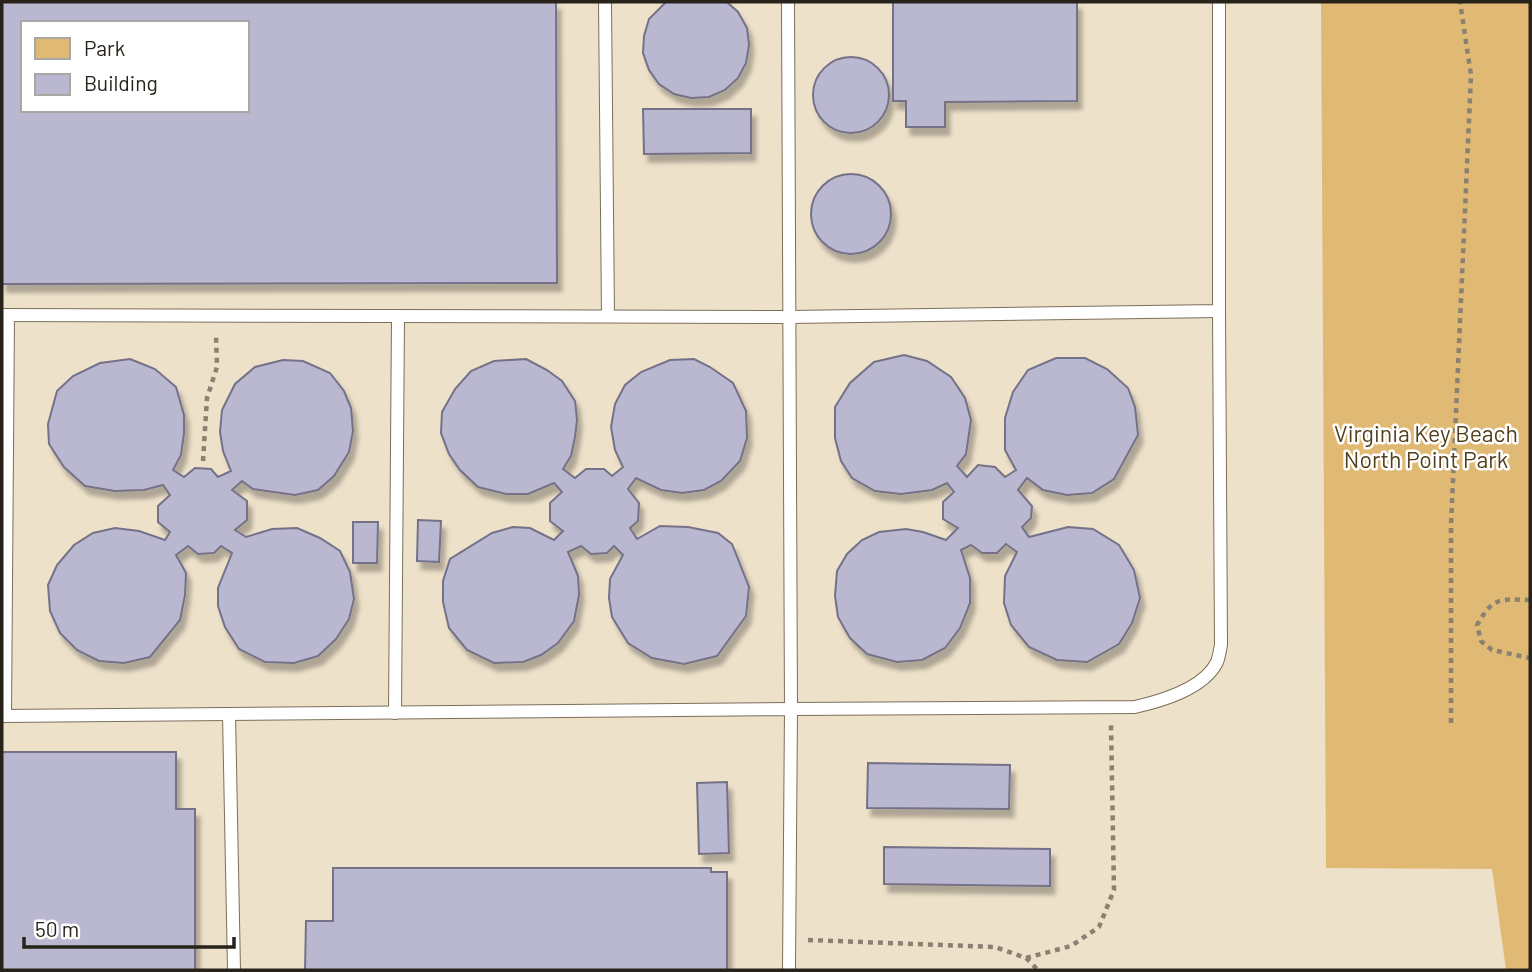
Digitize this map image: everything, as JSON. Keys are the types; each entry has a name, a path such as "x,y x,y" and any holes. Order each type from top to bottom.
{"lane":[{"path":"605,2 608,316"},
{"path":"788,2 791,709 789,970"},
{"path":"1219,311 790,317 5,315 3,716 1135,708 1174,695 1201,681 1217,663 1221,645 1220,2"},
{"path":"395,713 398,316"},
{"path":"229,715 234,970"}],"path":[{"path":"1451,723 1451,525 1471,75 1460,2"},
{"path":"203,461 207,398 217,367 216,316"},
{"path":"1530,600 1499,599 1487,607 1476,625 1481,641 1492,649 1530,658"},
{"path":"1026,958 1071,946 1099,927 1114,890 1111,708"},
{"path":"789,939 995,947 1026,958 1038,970"}],"green space":[{"name":"Virginia Key Beach North Point Park","path":"1321,2 1530,2 1530,970 1506,970 1492,869 1326,868"}],"building":[{"path":"2,2 556,2 557,283 2,284"},
{"path":"666,2 727,2 738,12 747,28 749,45 746,63 738,78 725,90 709,97 691,98 674,94 659,84 649,70 643,53 644,36 649,19"},
{"path":"893,2 1077,2 1077,101 945,102 945,127 906,127 906,101 893,101"},
{"path":"844,57 858,57 872,63 883,74 889,95 886,110 878,122 858,133 844,133 830,127 819,116 813,102 813,88 819,74 830,63"},
{"path":"643,109 751,109 751,153 644,154"},
{"path":"851,174 866,177 879,186 888,199 891,214 888,229 879,242 866,251 851,254 836,251 823,242 814,229 811,214 814,199 823,186 836,177"},
{"path":"904,355 927,361 951,377 965,398 971,420 966,454 957,466 967,477 978,465 995,467 1005,477 1016,470 1005,450 1005,418 1013,392 1028,370 1056,358 1085,358 1107,369 1128,388 1135,407 1138,435 1114,479 1092,493 1067,495 1043,490 1027,478 1018,490 1032,506 1031,518 1022,527 1029,537 1068,527 1093,529 1119,545 1134,570 1140,598 1132,623 1119,644 1087,662 1057,660 1029,647 1011,625 1004,603 1005,576 1017,552 1006,544 997,553 982,553 971,545 961,550 970,578 970,603 960,628 945,648 922,660 897,662 867,654 850,638 838,617 835,596 837,571 847,554 862,540 879,532 906,529 946,540 958,528 943,519 943,502 954,492 947,483 932,490 901,494 875,491 852,478 841,461 835,438 835,407 850,383 874,362"},
{"path":"130,359 155,369 176,387 184,415 184,433 181,455 173,470 184,477 195,468 211,469 218,477 231,471 223,451 220,432 222,410 235,384 255,367 283,360 303,361 330,373 344,391 351,408 353,431 349,452 334,476 318,490 295,495 253,489 242,481 232,490 247,501 247,520 235,530 246,537 272,529 297,528 340,551 350,572 354,599 349,619 336,639 318,656 294,663 265,662 239,649 225,627 218,606 218,588 232,553 221,546 214,553 198,554 188,546 176,555 186,573 180,620 150,657 124,663 99,661 77,650 60,633 50,611 48,585 57,565 74,545 93,533 115,528 139,531 165,540 170,532 158,522 158,506 170,495 163,485 144,490 115,491 85,486 64,467 49,444 48,424 57,391 73,376 100,363"},
{"path":"526,359 562,381 575,401 575,437 571,456 563,469 575,478 586,469 604,469 612,476 623,467 615,450 611,427 615,404 625,385 641,372 670,360 694,359 733,383 746,411 747,438 740,461 721,481 704,490 682,493 661,490 636,478 628,489 639,503 638,521 630,528 637,539 660,526 688,527 718,533 732,544 749,587 746,616 717,656 684,664 652,658 628,643 612,617 609,598 610,579 623,555 614,546 607,553 591,554 581,546 568,552 578,576 579,595 574,621 558,643 541,655 523,662 494,663 467,650 449,628 443,602 443,581 450,559 492,533 513,527 530,528 554,540 563,531 550,521 550,503 562,492 554,483 528,494 506,494 478,487 460,470 449,454 441,433 442,412 455,389 471,371 494,361"},
{"path":"418,520 441,521 439,562 417,561"},
{"path":"353,522 378,522 377,563 353,563"},
{"path":"2,752 176,752 176,809 195,809 195,970 2,970"},
{"path":"868,763 1010,765 1009,809 867,808"},
{"path":"727,782 729,853 699,854 697,783"},
{"path":"884,847 1050,849 1050,886 884,884"},
{"path":"333,868 711,868 711,872 727,872 727,970 305,970 306,921 333,921"}]}
